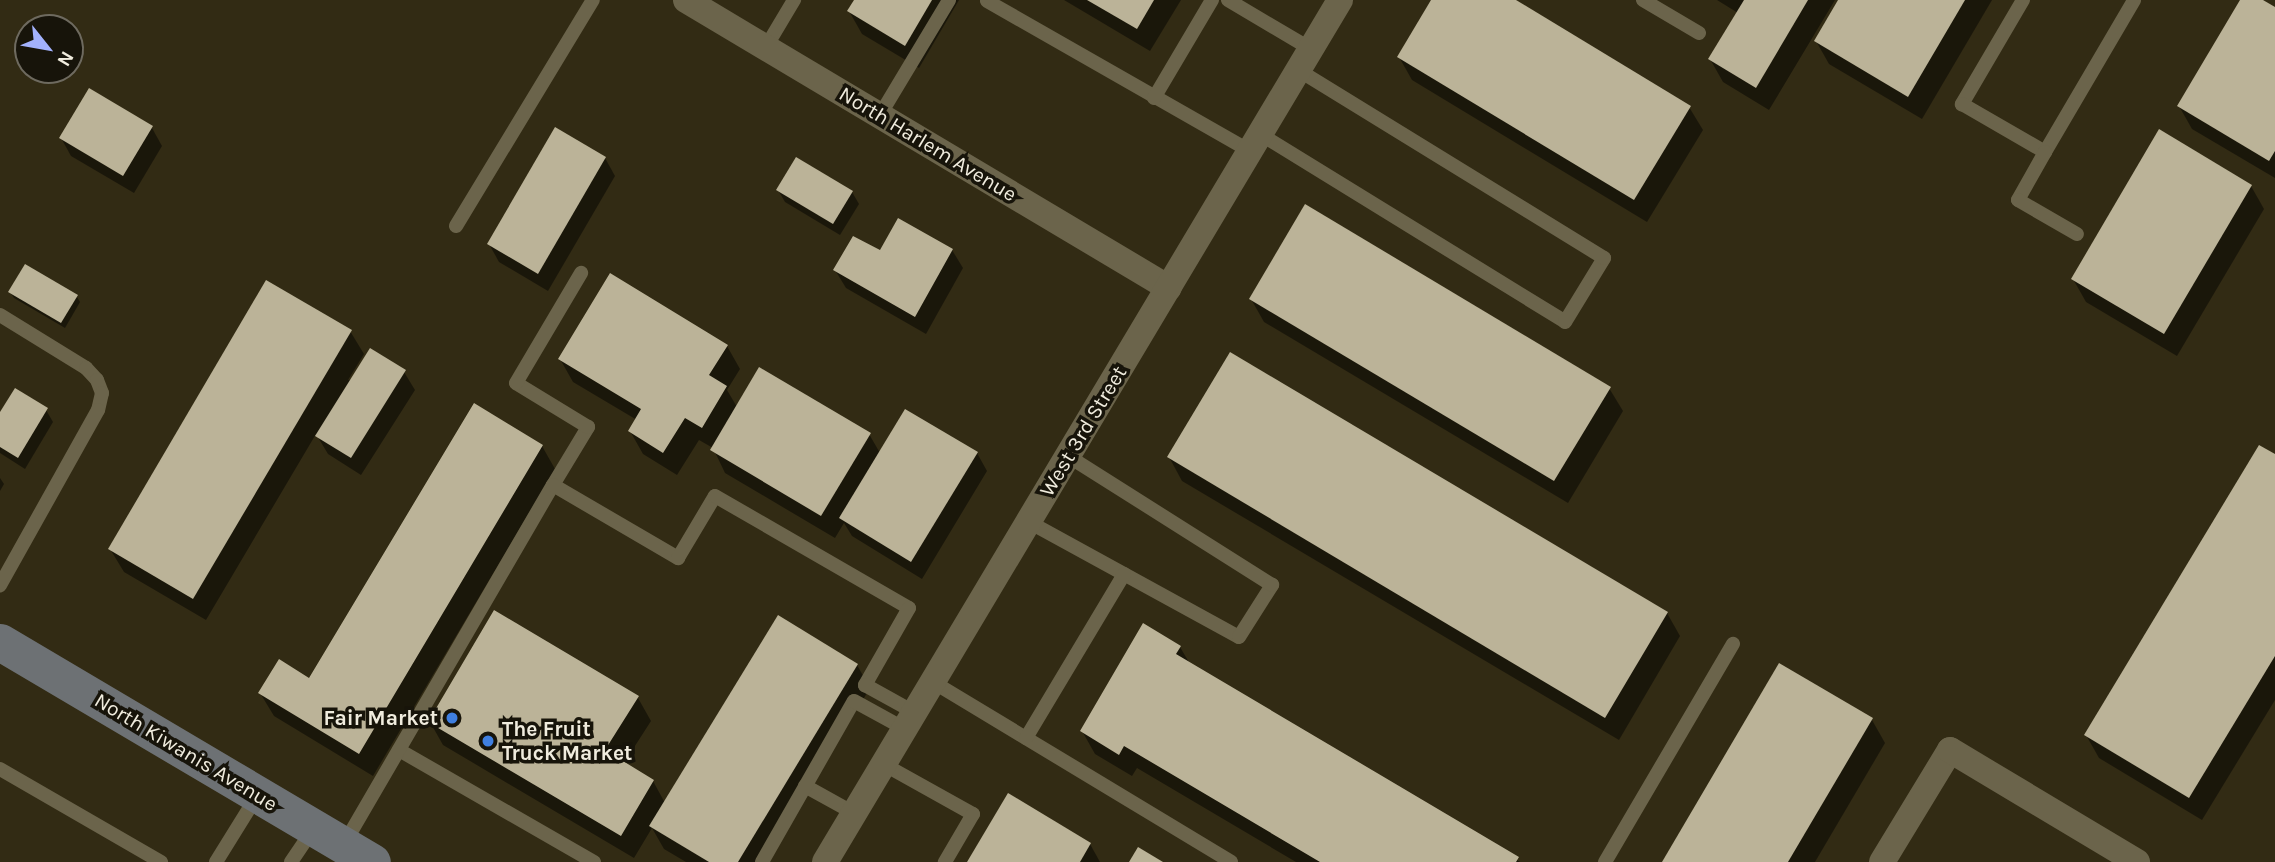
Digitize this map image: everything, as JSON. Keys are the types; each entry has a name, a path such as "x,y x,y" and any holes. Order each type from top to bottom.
{"main road":[{"name":"North Kiwanis Avenue","path":"0,642 343,845"}],"street":[{"name":"North Harlem Avenue","path":"686,0 1169,288"},
{"name":"West 3rd Street","path":"825,862 1340,0"},
{"path":"1882,862 1950,750 2137,862"}],"lane":[{"path":"456,226 593,0"},
{"path":"766,47 794,0"},
{"path":"880,115 949,0"},
{"path":"1154,98 1212,0"},
{"path":"987,1 1154,98 1255,143 1565,321 1604,258 1305,60 1228,0"},
{"path":"1643,0 1699,33"},
{"path":"2023,0 1962,104 2045,152"},
{"path":"2077,234 2018,200 2134,0"},
{"path":"291,862 343,845 588,427 516,383 581,273"},
{"path":"0,316 86,368 97,380 102,393 98,410 0,585"},
{"path":"1029,522 1239,637 1272,585 1068,456"},
{"path":"553,485 677,558 715,496 909,608 865,685 909,721"},
{"path":"1026,738 1124,574"},
{"path":"1605,862 1733,644"},
{"path":"933,681 1231,862"},
{"path":"762,862 854,701 909,721"},
{"path":"400,750 594,862"},
{"path":"883,764 973,814 945,862"},
{"path":"0,768 160,862"},
{"path":"806,786 854,813"},
{"path":"216,862 258,794"}],"building":[{"path":"854,0 932,0 905,46 847,11"},
{"path":"1087,0 1154,0 1137,29"},
{"path":"1431,0 1516,0 1691,106 1634,200 1397,57"},
{"path":"1744,0 1808,0 1756,88 1708,59"},
{"path":"1838,0 1965,0 1908,97 1814,41"},
{"path":"2240,0 2263,0 2275,7 2275,151 2269,161 2177,106"},
{"path":"89,88 153,126 123,176 59,138"},
{"path":"555,127 606,157 538,274 487,244"},
{"path":"2159,129 2252,185 2164,334 2071,279"},
{"path":"796,157 853,191 833,224 776,190"},
{"path":"1305,204 1611,387 1554,481 1249,299"},
{"path":"898,218 953,249 915,317 833,270 853,236 880,250"},
{"path":"25,264 78,295 61,323 8,292"},
{"path":"610,273 728,345 709,375 727,386 702,428 685,418 663,453 628,431 641,409 558,359"},
{"path":"266,280 352,330 193,599 108,549"},
{"path":"370,348 406,370 351,458 315,436"},
{"path":"1230,352 1668,612 1605,718 1167,457"},
{"path":"759,367 871,433 821,516 710,450"},
{"path":"15,388 48,408 18,458 0,447 0,412"},
{"path":"474,403 543,445 359,754 258,693 279,659 309,678"},
{"path":"905,409 978,452 911,562 839,518"},
{"path":"2259,445 2275,454 2275,656 2189,798 2084,735"},
{"path":"494,610 639,696 605,750 654,780 621,836 428,722"},
{"path":"778,615 858,664 738,862 709,862 649,826"},
{"path":"1143,623 1181,646 1176,654 1519,857 1516,862 1320,862 1124,746 1119,755 1080,731"},
{"path":"1779,663 1873,718 1788,862 1662,862"},
{"path":"1008,793 1091,843 1080,862 967,862"},
{"path":"1138,847 1163,862 1129,862"}],"place":[{"name":"Fair Market","path":"452,718"},
{"name":"The Fruit Truck Market","path":"488,741"}]}
